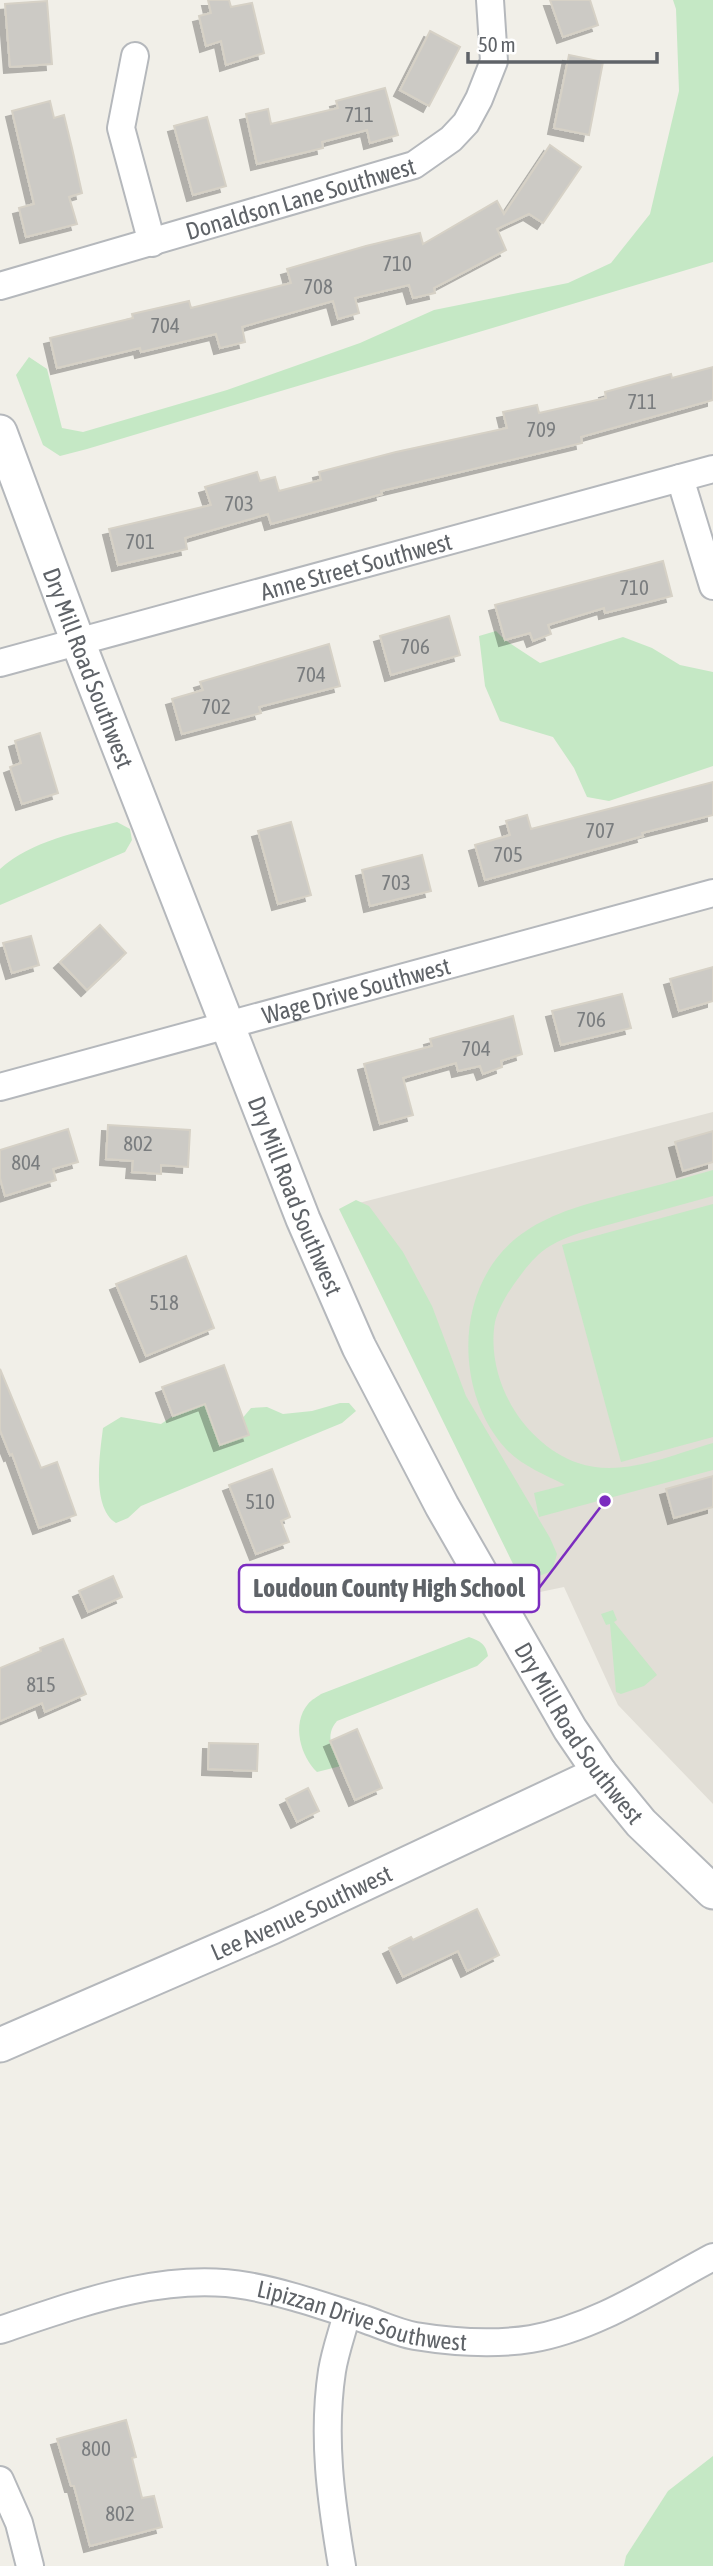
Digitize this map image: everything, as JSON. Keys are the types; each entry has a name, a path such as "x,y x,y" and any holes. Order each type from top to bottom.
{"street":[{"name":"Donaldson Lane Southwest","path":"0,286 414,165 451,139 466,123 479,99 494,61 489,0"},
{"path":"135,56 121,128 152,243"},
{"name":"Dry Mill Road Southwest","path":"0,432 78,642 303,1219 359,1347 442,1506 563,1717 600,1773 641,1823 713,1892"},
{"name":"Anne Street Southwest","path":"0,663 713,469"},
{"path":"680,478 713,586"},
{"name":"Wage Drive Southwest","path":"0,1087 713,893"},
{"name":"Lee Avenue Southwest","path":"0,2046 54,2020 272,1927 600,1773"},
{"name":"Lipizzan Drive Southwest","path":"0,2330 90,2300 141,2289 195,2283 246,2285 305,2300 413,2335 475,2342 531,2339 582,2325 713,2257"},
{"path":"342,2566 332,2510 327,2452 328,2400 332,2369 347,2314"},
{"path":"0,2480 19,2522 30,2566"}],"shaded area":[{"path":"713,1112 713,1804 618,1705 564,1587 540,1592 355,1204"}],"green space":[{"path":"673,0 713,0 713,262 87,449 60,456 43,445 16,375 29,357 47,369 62,428 83,432 227,390 360,343 434,310 568,283 611,263 650,214 679,91 676,9"},
{"path":"496,631 540,663 623,637 652,648 680,665 713,672 713,766 609,801 587,797 574,768 553,737 500,721 485,686 479,636"},
{"path":"117,822 130,829 132,840 125,852 0,905 0,869 13,859 55,839"},
{"path":"713,1170 713,1196 582,1232 541,1252 512,1286 502,1304 495,1322 493,1344 496,1366 512,1407 541,1441 559,1454 578,1463 612,1468 663,1459 713,1443 713,1470 539,1517 534,1493 565,1485 526,1465 506,1449 488,1424 476,1396 469,1366 469,1335 474,1304 485,1276 502,1251 526,1231 548,1219 583,1205"},
{"path":"356,1200 369,1206 403,1252 432,1306 466,1396 550,1538 557,1554 552,1571 529,1580 516,1570 339,1209"},
{"path":"713,1204 713,1437 621,1462 562,1245"},
{"path":"349,1403 356,1411 342,1423 141,1506 128,1518 116,1523 103,1505 99,1479 103,1428 121,1417 161,1424 173,1416 205,1404 220,1445 251,1408 267,1407 283,1414 312,1411"},
{"path":"613,1610 617,1620 614,1622 657,1675 644,1686 621,1694 616,1692 610,1624 606,1625 601,1614"},
{"path":"469,1637 482,1644 487,1652 488,1656 477,1666 337,1721 330,1737 341,1766 317,1772 311,1766 300,1740 299,1730 303,1712 311,1701 321,1694"},
{"path":"713,2456 713,2566 624,2566 626,2556 668,2491"}],"building":[{"path":"208,0 229,0 231,7 252,3 264,53 226,65 221,41 206,46 199,16 211,13"},
{"path":"550,0 590,0 598,25 563,37"},
{"path":"47,1 52,64 10,67 5,4"},
{"path":"430,31 460,47 429,106 400,90"},
{"path":"569,55 603,62 589,135 554,128"},
{"path":"385,88 398,135 370,143 367,130 322,142 323,148 257,164 246,114 268,109 271,124 338,108 336,101"},
{"path":"50,101 54,118 64,115 82,193 69,197 77,224 26,237 19,208 34,204 12,111"},
{"path":"207,117 226,186 193,195 174,126"},
{"path":"550,145 581,167 543,223 529,214 497,229 506,250 434,288 435,293 413,298 409,285 355,298 359,313 338,319 333,301 242,327 245,342 220,348 216,334 141,352 140,348 57,368 50,338 133,318 132,314 189,301 191,308 291,283 287,269 366,246 420,233 423,244 497,201 504,214"},
{"path":"713,367 713,400 581,437 582,443 381,491 382,494 271,524 268,514 185,538 187,549 118,565 109,529 211,505 205,487 257,472 260,481 275,477 279,491 321,480 319,472 507,428 503,412 537,405 539,413 606,398 605,392 671,374 672,378"},
{"path":"663,561 672,596 605,613 604,608 548,625 551,634 533,641 530,633 505,640 495,605"},
{"path":"449,616 460,655 391,675 380,636"},
{"path":"329,644 340,686 259,707 261,713 182,734 172,699 203,690 200,682"},
{"path":"40,733 58,793 22,804 10,767 21,763 15,741"},
{"path":"713,782 713,815 642,833 643,836 485,880 475,845 510,835 506,821 527,815 531,829"},
{"path":"291,822 311,895 278,904 258,831"},
{"path":"422,855 431,891 370,906 362,870"},
{"path":"100,925 126,953 87,990 60,962"},
{"path":"31,936 39,965 12,973 3,943"},
{"path":"713,967 713,1001 679,1011 670,979"},
{"path":"622,994 631,1028 561,1045 552,1011"},
{"path":"513,1016 522,1054 501,1061 502,1067 483,1074 480,1066 458,1071 456,1063 403,1078 413,1115 380,1124 364,1064 432,1046 430,1039"},
{"path":"108,1125 190,1130 188,1167 161,1165 161,1174 132,1172 133,1161 106,1159"},
{"path":"68,1129 78,1162 53,1169 56,1180 5,1196 0,1178 0,1150"},
{"path":"713,1131 713,1162 683,1171 675,1142"},
{"path":"186,1256 214,1328 146,1356 116,1284"},
{"path":"224,1365 249,1435 220,1445 205,1404 173,1416 162,1387"},
{"path":"0,1369 41,1468 57,1462 76,1515 39,1528 12,1454 10,1455 0,1430"},
{"path":"272,1469 290,1517 281,1521 289,1542 256,1554 229,1485"},
{"path":"713,1476 713,1507 674,1518 666,1489"},
{"path":"113,1576 122,1597 88,1612 79,1591"},
{"path":"63,1639 86,1694 45,1712 42,1703 0,1721 0,1668"},
{"path":"357,1729 382,1788 355,1800 330,1741"},
{"path":"209,1743 258,1744 257,1771 208,1769"},
{"path":"308,1788 319,1811 297,1822 286,1799"},
{"path":"477,1909 499,1955 467,1971 458,1951 403,1977 389,1948 411,1937 413,1940"},
{"path":"126,2420 136,2457 132,2458 142,2498 154,2496 162,2527 90,2546 74,2486 71,2486 57,2439"}],"place":[{"name":"Loudoun County High School","path":"605,1501"}]}
